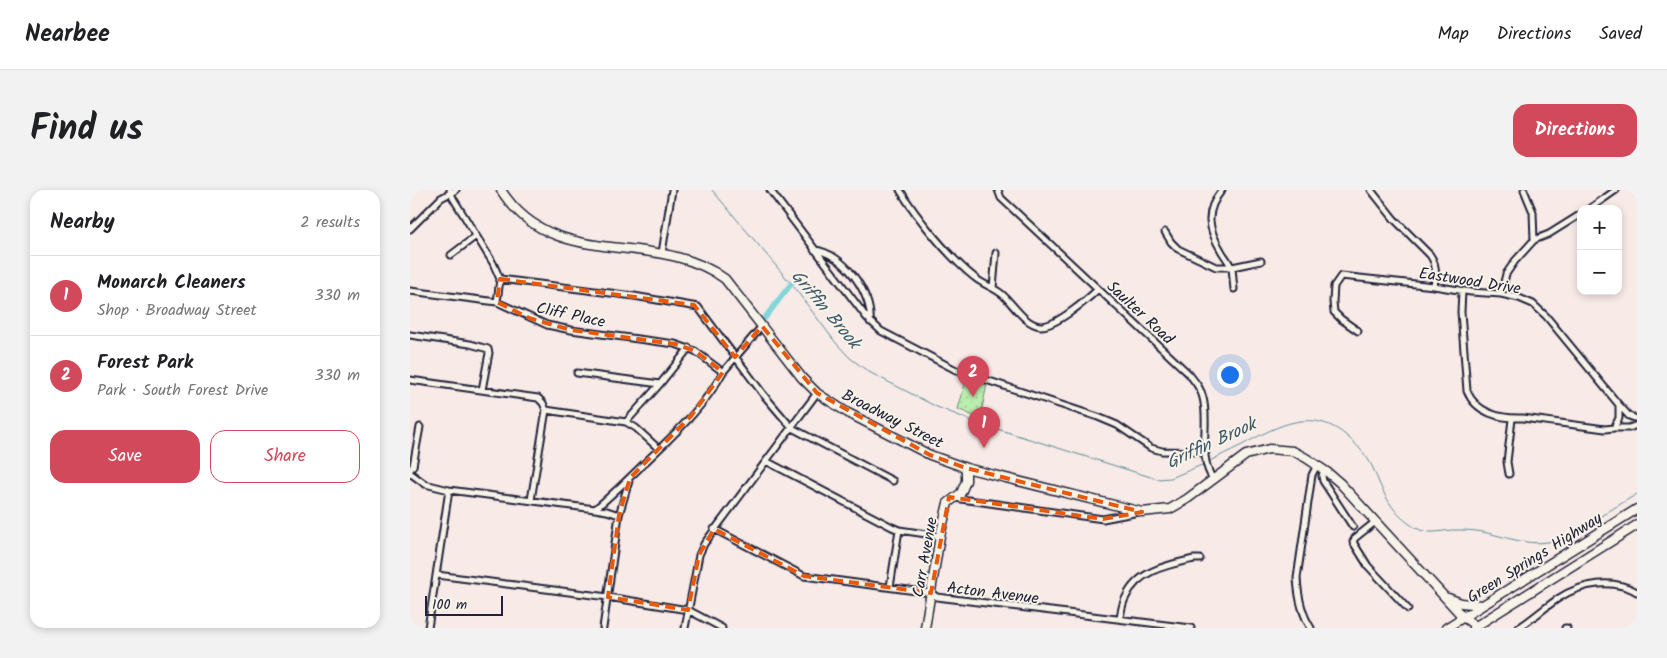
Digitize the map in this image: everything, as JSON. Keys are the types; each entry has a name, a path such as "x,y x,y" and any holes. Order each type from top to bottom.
{"street":[{"name":"Broadway Street","path":"501,190 521,214 547,232 577,242 662,253 710,268 725,279 802,378 817,393 848,413 902,441 966,468 1142,512 1170,509 1187,499 1246,455 1269,449 1292,451 1317,465 1340,483 1463,617 1476,627"},
{"path":"662,253 672,190"},
{"path":"770,190 870,322 881,331 956,370 1117,425 1151,448 1162,451 1206,455"},
{"path":"900,190 949,253 973,277 998,291 1032,323 1040,326 1049,325 1088,299 1098,289"},
{"name":"Saulter Road","path":"998,190 1001,198 1189,374 1200,388 1204,403 1207,468 1213,479"},
{"path":"1222,190 1210,211 1209,221 1214,238 1232,268 1234,289"},
{"path":"1371,190 1394,219 1430,255 1436,272 1434,286"},
{"path":"1524,190 1532,212 1534,240"},
{"path":"1595,205 1616,190"},
{"path":"410,228 441,198 452,191 476,236 493,262 500,279 497,302"},
{"path":"1501,294 1506,274 1534,240 1549,234 1577,216"},
{"path":"410,217 414,223"},
{"path":"1165,232 1178,249 1216,268 1232,268 1261,261"},
{"path":"451,255 476,236"},
{"path":"814,250 829,252 844,264 867,298 871,314 870,322"},
{"path":"993,288 996,253"},
{"name":"Eastwood Drive","path":"1358,331 1334,312 1332,302 1334,286 1341,276 1501,294 1519,298 1533,304 1546,316 1619,406 1628,416 1637,419"},
{"path":"500,279 698,307 785,422 792,428 893,480"},
{"name":"Cliff Place","path":"410,291 497,302 547,325 571,330 675,344 695,351 723,372"},
{"path":"1462,291 1461,312 1467,391 1470,399 1484,412 1512,419 1523,418 1605,429 1628,428 1637,424"},
{"path":"596,509 629,480 691,416 723,372 762,326"},
{"path":"410,336 488,349 489,353 482,390"},
{"path":"626,422 689,348"},
{"path":"577,373 660,384"},
{"path":"410,380 538,398 546,410 530,500"},
{"path":"684,628 699,555 704,544 817,393"},
{"path":"1614,428 1619,418 1619,406"},
{"path":"546,410 626,422 636,428 659,449"},
{"path":"1508,474 1507,462 1512,419"},
{"path":"420,427 413,466 410,472 425,484 449,490 596,509 620,515"},
{"path":"766,461 899,530 940,536"},
{"path":"1311,628 1301,606 1297,578 1312,475 1317,465"},
{"name":"Carr Avenue","path":"925,628 940,536 948,503 962,493 966,481 966,468"},
{"path":"1324,470 1323,481 1353,527"},
{"path":"603,628 620,515 629,480"},
{"path":"428,628 449,490"},
{"path":"953,498 1103,519 1142,512"},
{"name":"Green Springs Highway","path":"1446,628 1637,509"},
{"path":"1375,522 1355,538 1353,542 1368,566 1408,609"},
{"name":"Green Springs Highway","path":"1476,627 1637,525"},
{"name":"Acton Avenue","path":"714,529 804,576 931,593 937,597 1191,628"},
{"path":"890,587 899,530"},
{"path":"1120,619 1124,599 1130,588 1137,581 1159,567 1200,559"},
{"path":"437,575 608,597 688,610 722,628"},
{"path":"1518,628 1559,598 1584,586 1610,584 1624,586 1637,592"},
{"path":"1446,597 1462,603 1482,605"}],"highlighted area":[{"path":"500,279 694,305 735,357 762,326 817,393 930,455 966,468 1142,512 1103,519 949,497 931,593 804,576 714,529 699,555 688,610 608,597 619,515 630,478 691,416 723,372 695,351 675,344 571,330 529,318 497,302"}],"green space":[{"path":"967,377 987,384 980,419 958,409"}],"waterway":[{"name":"Griffin Brook","path":"712,190 793,286 836,343 850,358 869,372 937,407 975,422 1157,479 1171,478 1204,464"},
{"path":"764,319 791,284"},
{"name":"Griffin Brook","path":"1208,462 1268,431 1282,426 1295,422 1322,422 1336,428 1359,448 1371,464 1389,502 1400,516 1416,528 1430,532 1452,530 1483,532 1535,543 1568,536 1637,494"}],"place":[{"name":"Forest Park","path":"973,397"},
{"name":"Monarch Cleaners","path":"984,448"}]}
